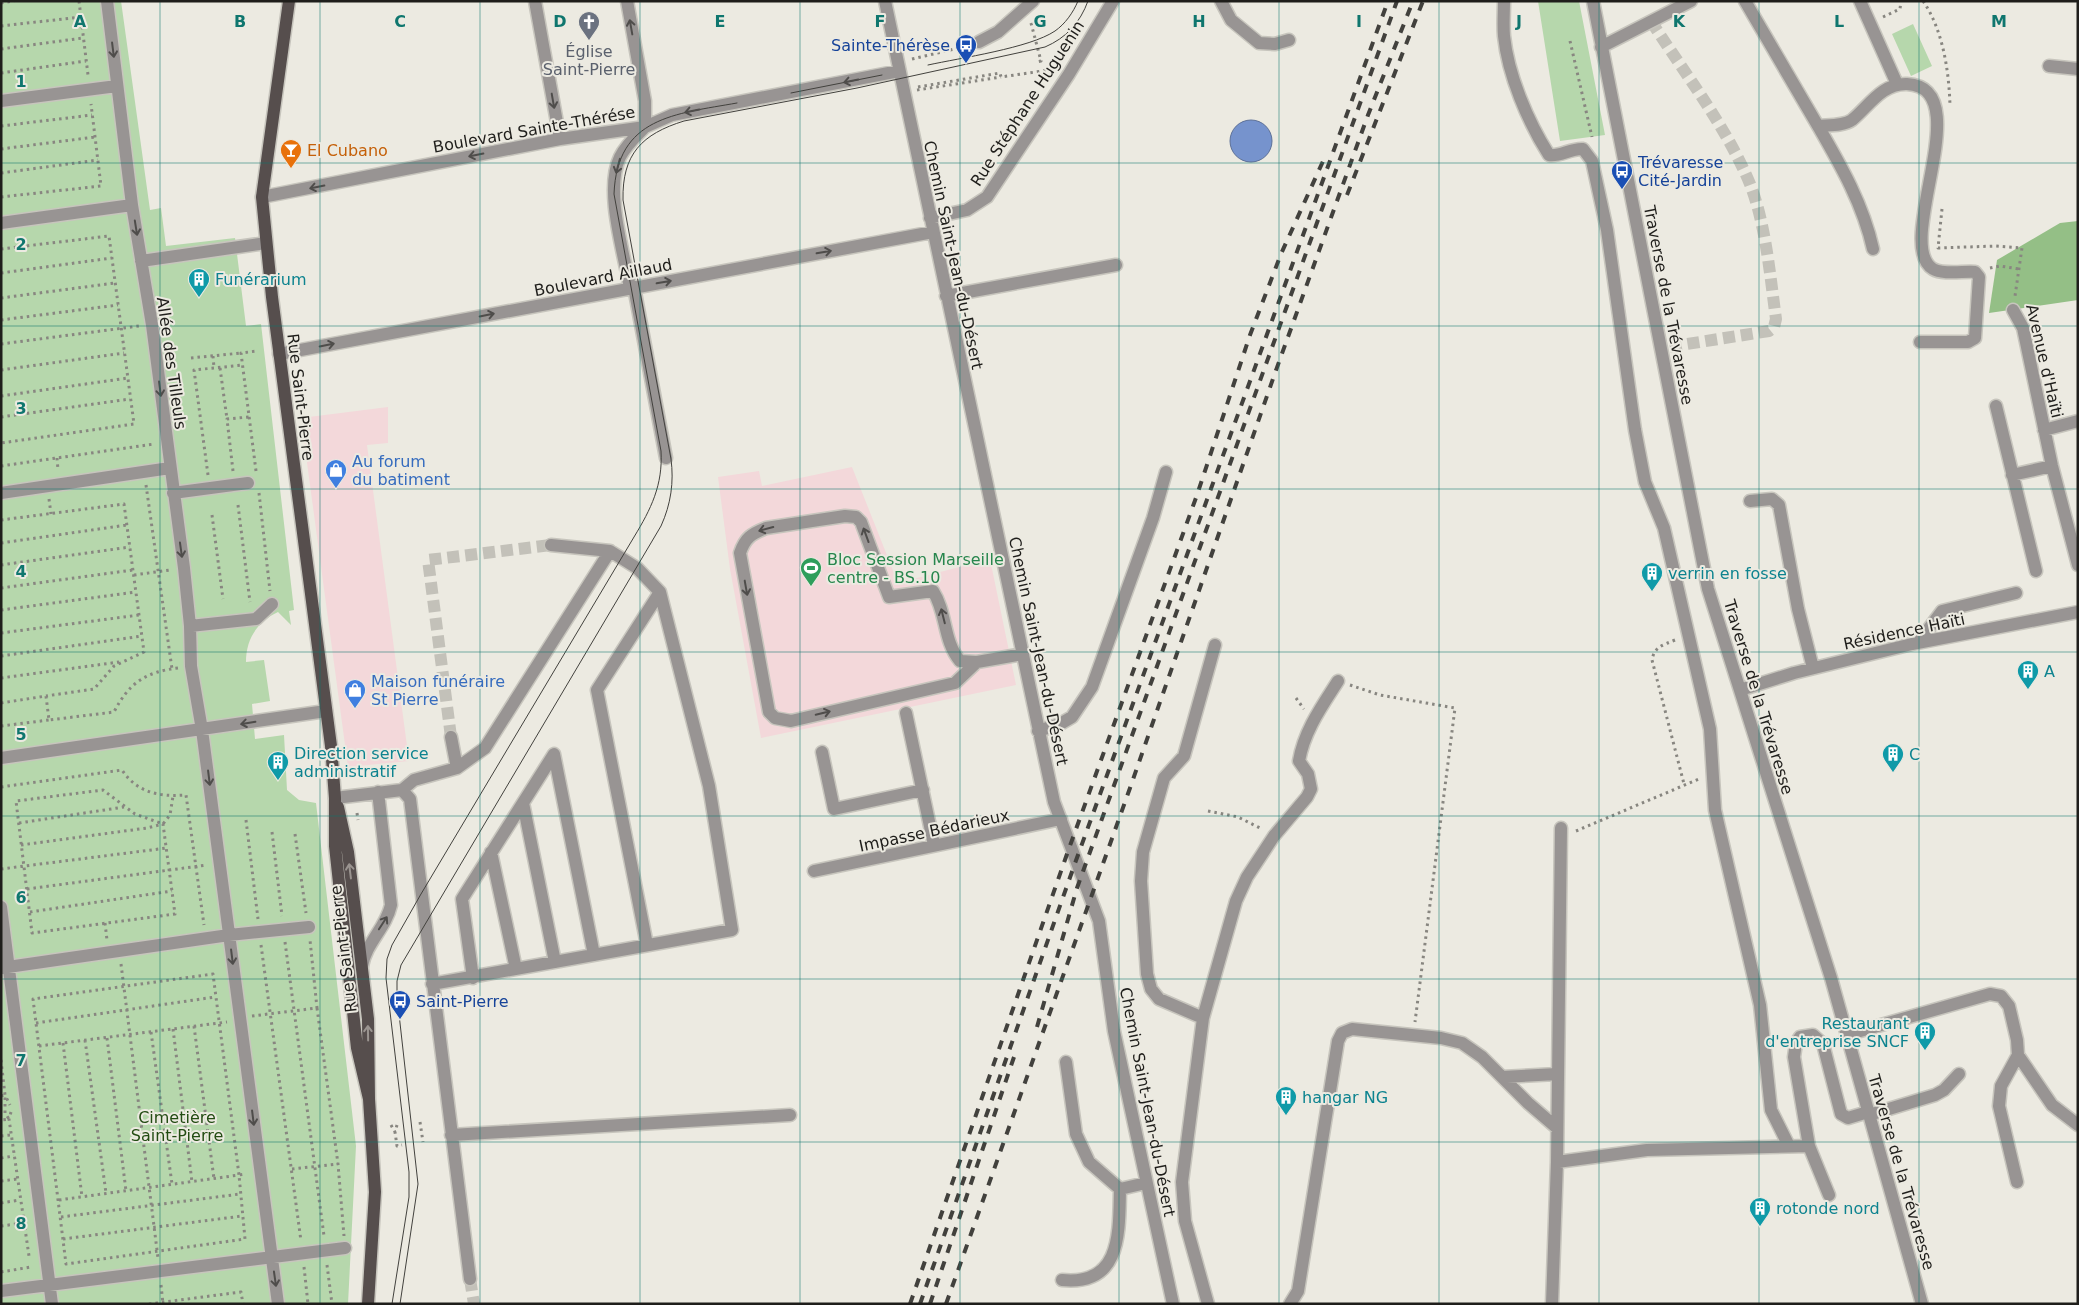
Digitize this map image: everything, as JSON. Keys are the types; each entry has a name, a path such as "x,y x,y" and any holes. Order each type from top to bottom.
{"main road":[{"name":"Rue Saint-Pierre","path":"289,1 262,197 266,243 326,711 335,798 335,846 356,1038 369,1099"},
{"name":"Rue Saint-Pierre","path":"335,798 347,844 368,1019 369,1099 375,1192 368,1304"}],"street":[{"name":"Allée des Tilleuls","path":"107,1 132,205 152,325 184,568 190,626 191,666 202,730 278,1304"},
{"path":"535,1 560,138"},
{"path":"627,1 645,101 645,127 629,143 620,157 615,178 614,194 666,458"},
{"name":"Chemin Saint-Jean-du-Désert","path":"885,1 1054,802 1099,921 1114,1031 1173,1304"},
{"name":"Rue Stéphane Huguenin","path":"930,218 967,210 987,197 1069,74 1112,1"},
{"path":"1221,1 1231,20 1259,44 1275,44 1289,40"},
{"path":"1504,1 1504,37 1520,102 1543,146 1549,155 1554,156 1574,148 1583,149 1592,161 1607,230 1635,430 1645,482 1664,528 1687,636 1710,730 1718,826 1760,1005 1771,1110 1789,1146"},
{"name":"Traverse de la Trévaresse","path":"1593,1 1708,589 1846,1035 1922,1304"},
{"path":"1601,47 1690,1"},
{"path":"1745,1 1854,188 1868,226 1873,249"},
{"path":"1860,1 1897,84"},
{"path":"979,42 998,32 1030,4"},
{"path":"2049,66 2078,69"},
{"name":"Boulevard Sainte-Thérése","path":"262,197 560,138 645,127 672,115 898,68"},
{"path":"1818,126 1850,121 1872,99 1897,84 1910,84 1927,92 1936,108 1938,128 1926,194 1923,241 1927,263 1934,270 1975,272 1979,277 1975,338 1968,342 1920,342"},
{"path":"1,100 117,86"},
{"path":"1,223 132,205"},
{"name":"Boulevard Aillaud","path":"280,354 933,232"},
{"path":"141,261 266,243"},
{"path":"946,296 1116,265"},
{"name":"Avenue d'Haïti","path":"2013,310 2023,328 2052,466 2078,565"},
{"path":"1996,406 2036,571"},
{"path":"2044,430 2078,421"},
{"path":"2012,475 2052,466"},
{"path":"1,493 170,468"},
{"path":"1038,731 1060,724 1072,716 1092,687 1153,518 1166,472"},
{"path":"173,493 253,483"},
{"path":"1750,500 1772,498 1779,505 1798,609 1813,668"},
{"path":"976,662 955,683 791,721 775,718 769,712 740,553 744,540 766,528 845,516 856,517 861,522 889,597 934,591 939,600 952,651 960,661 976,662 1023,654"},
{"path":"432,984 732,930 709,786 660,592 637,568 610,551 550,545"},
{"path":"335,798 402,790 414,780 457,768 485,748 610,551"},
{"path":"647,946 597,690 660,592"},
{"path":"1918,643 1942,611 2016,593"},
{"path":"190,626 256,619 272,604"},
{"name":"Résidence Haïti","path":"1740,690 1813,668 1918,643 2078,612"},
{"path":"1203,1018 1159,999 1152,989 1147,974 1141,881 1143,852 1164,778 1184,756 1215,645"},
{"path":"1208,1304 1185,1222 1182,1182 1203,1018 1236,901 1255,862 1307,797 1311,789 1308,774 1299,761 1302,747 1314,719 1338,681"},
{"path":"1,758 326,711"},
{"path":"906,713 934,845"},
{"path":"451,737 457,768"},
{"path":"822,752 834,810 923,790"},
{"path":"473,978 462,899 554,754 594,955"},
{"path":"402,790 410,799 470,1279"},
{"path":"362,966 366,950 388,915 391,905 378,792"},
{"path":"523,803 554,962"},
{"name":"Impasse Bédarieux","path":"814,871 1060,819"},
{"path":"1552,1304 1557,1162 1561,833"},
{"path":"492,852 516,969"},
{"path":"1,907 5,968 52,1304"},
{"path":"5,968 206,939 308,927"},
{"path":"1846,1035 1990,994 2001,996 2009,1006 2018,1055 2052,1105 2078,1126"},
{"path":"1290,1304 1298,1291 1338,1041 1342,1034 1352,1029 1441,1038 1462,1043 1475,1051 1557,1128"},
{"path":"1829,1195 1809,1146 1794,1057 1796,1043 1800,1037 1813,1035 1823,1044 1841,1114 1848,1118 1934,1095 1944,1090 1959,1074"},
{"path":"2017,1182 1999,1106 2001,1086 2018,1055"},
{"path":"1066,1062 1076,1134 1089,1162 1120,1189"},
{"path":"1502,1077 1557,1074"},
{"path":"451,1135 790,1115"},
{"path":"1557,1162 1647,1150 1809,1146"},
{"path":"1120,1189 1146,1183"},
{"path":"1062,1280 1079,1282 1096,1275 1116,1250 1120,1189"},
{"path":"1,1291 345,1248"}],"path":[{"path":"1,3 14,1"},
{"path":"1870,24 1900,9 1901,1"},
{"path":"1030,4 1032,33 1041,61 1036,62"},
{"path":"1,26 81,17"},
{"path":"1,49 83,38"},
{"path":"1570,41 1592,132 1592,161"},
{"path":"898,68 979,42"},
{"path":"1,72 86,61"},
{"path":"922,90 1056,68 1069,74"},
{"path":"903,92 943,81 1000,74 1000,77"},
{"path":"1,126 92,114"},
{"path":"1,149 95,136"},
{"path":"1,173 98,160"},
{"path":"1,197 101,186"},
{"path":"1,249 109,236 134,424 1,442"},
{"name":"Avenue d'Haïti","path":"1996,246 2022,248 2013,310"},
{"path":"1,273 112,258"},
{"path":"2000,266 2019,269"},
{"path":"1,298 115,283"},
{"path":"1,320 118,305"},
{"path":"1,344 152,325"},
{"path":"191,358 257,351"},
{"path":"1,370 124,353"},
{"path":"241,353 256,467 253,483 272,604"},
{"path":"213,356 214,368"},
{"path":"216,473 207,475 194,370 243,365"},
{"path":"220,368 233,471"},
{"path":"1,396 128,378"},
{"path":"1,417 130,398"},
{"path":"227,420 249,417"},
{"path":"1,466 166,442"},
{"path":"248,468 256,467"},
{"path":"224,472 241,470"},
{"path":"144,472 172,669"},
{"path":"1,520 124,504 144,652 122,662 107,672 94,689 1,703"},
{"path":"238,505 250,602"},
{"path":"212,515 223,599"},
{"path":"1,543 127,525"},
{"path":"1,565 130,547"},
{"path":"1,588 184,568"},
{"path":"1,610 136,592"},
{"path":"1,633 139,615"},
{"path":"1,656 142,636"},
{"path":"1684,784 1652,660 1653,652 1658,647 1687,636"},
{"path":"1,678 122,662"},
{"path":"1,726 114,712 134,683 150,674 191,666"},
{"path":"1338,681 1380,696 1455,708 1414,1035"},
{"path":"46,696 49,720"},
{"path":"1,787 122,770 134,783 148,792 165,797 186,795 206,939"},
{"path":"1561,833 1713,773"},
{"path":"103,790 135,814 163,824 175,914 32,933 16,801 103,790"},
{"path":"22,846 163,824 170,815 173,796"},
{"path":"19,823 124,807"},
{"path":"1208,811 1243,819 1274,836"},
{"path":"246,820 308,1304"},
{"path":"272,832 332,1304"},
{"path":"295,834 338,1164 345,1248"},
{"path":"1,870 167,848"},
{"path":"27,889 196,867"},
{"path":"30,912 172,891"},
{"path":"120,951 163,1303"},
{"path":"213,974 215,997 239,1175 245,1239 66,1264 33,999 213,974"},
{"path":"404,995 405,1000"},
{"path":"36,1023 215,997"},
{"path":"240,1017 317,1008"},
{"path":"39,1046 218,1023"},
{"path":"194,1026 214,1178"},
{"path":"172,1029 192,1182"},
{"path":"150,1032 172,1184"},
{"path":"107,1038 126,1191"},
{"path":"85,1040 106,1194"},
{"path":"63,1043 82,1197"},
{"path":"1,1060 3,1095 10,1104 11,1114 8,1119 31,1268 1,1272"},
{"path":"1,1120 8,1119"},
{"path":"420,1122 422,1142"},
{"path":"391,1125 395,1132"},
{"path":"397,1125 395,1132 396,1146 402,1145"},
{"path":"1,1136 11,1135"},
{"path":"1,1158 14,1156"},
{"path":"291,1169 338,1164"},
{"path":"59,1200 260,1172"},
{"path":"1,1181 17,1179"},
{"path":"61,1217 240,1194"},
{"path":"1,1203 20,1200"},
{"path":"64,1239 242,1216"},
{"path":"1,1226 24,1223"},
{"path":"150,1304 241,1292 243,1304"}],"shaded area":[{"path":"388,407 388,443 367,445 409,761 348,767 301,418"},
{"path":"852,467 898,583 990,559 1016,685 761,738 730,569 718,477 759,471 762,486"}],"green space":[{"name":"Cimetière Saint-Pierre","path":"1,1 121,1 150,210 161,208 166,246 235,238 246,326 261,324 294,610 289,611 291,625 278,612 259,626 248,646 246,662 264,660 270,701 252,704 255,739 284,735 287,790 299,800 316,803 356,1146 348,1304 1,1304"},
{"path":"1538,1 1579,1 1605,135 1560,141"},
{"path":"1913,24 1932,66 1911,76 1892,34"},
{"path":"2078,221 2078,300 1989,313 1997,260 2060,223"}],"water":[{"path":"1247,120 1255,120 1266,126 1272,141 1266,156 1255,162 1247,162 1236,156 1230,145 1230,137 1236,126"}],"tunnel":[{"path":"1651,21 1717,121 1750,184 1764,233 1776,319 1774,327 1769,331 1662,348"},
{"path":"451,737 428,560 551,545"},
{"path":"470,1279 474,1304"}],"tram line":[{"path":"928,65 976,56 1044,37 1062,25 1078,1"},
{"path":"400,1304 418,1184 397,996 397,981 401,965 661,526 669,501 672,485 671,459 623,200 626,170 631,158 637,148 657,132 684,121 857,88 1045,47 1071,29 1081,16 1088,1"},
{"path":"791,93 882,75"},
{"path":"392,1304 409,1197 409,1172 386,978 387,959 392,945 421,894 640,527 651,506 658,486 661,451 614,194 618,168 626,149 638,134 653,124 672,116 737,103"}],"railway":[{"path":"920,1304 1074,866 1388,1"},
{"path":"1037,1027 1077,888 1397,1"},
{"path":"946,1304 1130,788 1275,373 1368,115 1413,1"},
{"path":"1347,195 1423,1"},
{"path":"910,1304 1067,854 1197,495 1250,335 1281,254 1324,159"},
{"path":"930,1304 1014,1057"}],"place":[{"name":"Église Saint-Pierre","path":"589,41"},
{"name":"Sainte-Thérèse","path":"966,64"},
{"name":"El Cubano","path":"291,169"},
{"name":"Trévaresse Cité-Jardin","path":"1622,190"},
{"name":"Funérarium","path":"199,298"},
{"name":"Au forum du batiment","path":"336,489"},
{"name":"Bloc Session Marseille centre - BS.10","path":"811,587"},
{"name":"verrin en fosse","path":"1652,592"},
{"name":"A","path":"2028,690"},
{"name":"Maison funéraire St Pierre","path":"355,709"},
{"name":"C","path":"1893,773"},
{"name":"Direction service administratif","path":"278,781"},
{"name":"Saint-Pierre","path":"400,1020"},
{"name":"Restaurant d'entreprise SNCF","path":"1925,1051"},
{"name":"hangar NG","path":"1286,1116"},
{"name":"rotonde nord","path":"1760,1227"}]}
